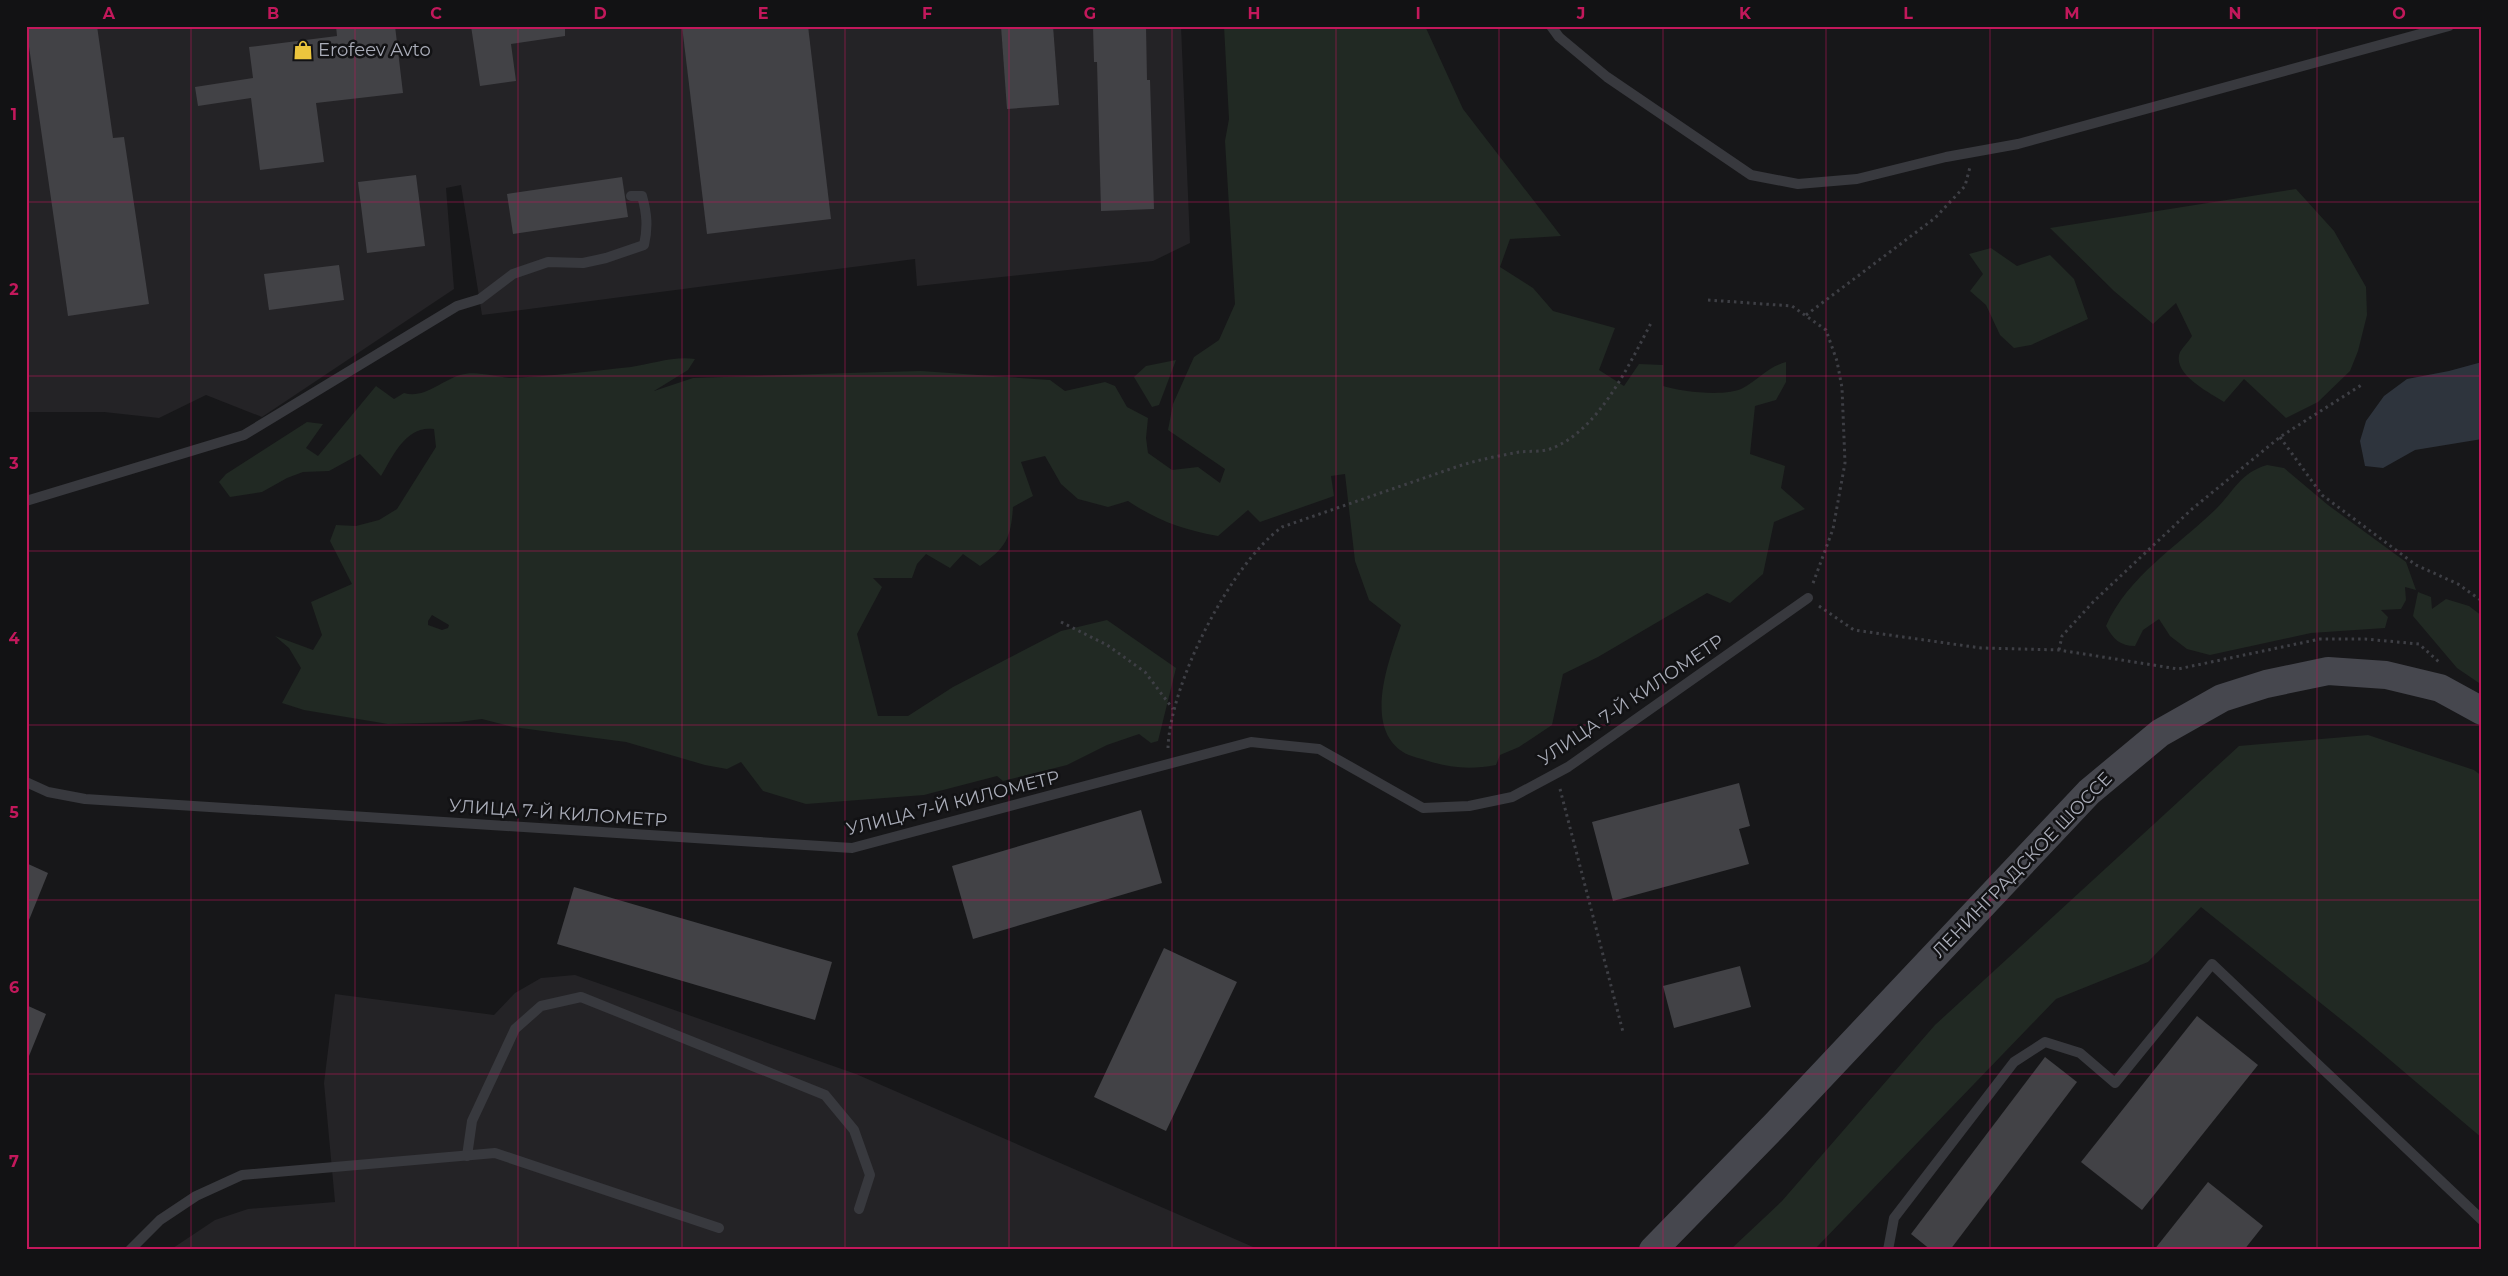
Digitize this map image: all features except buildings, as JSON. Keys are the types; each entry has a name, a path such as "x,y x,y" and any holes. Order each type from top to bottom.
{"main road":[{"name":"ЛЕНИНГРАДСКОЕ ШОССЕ","path":"1653,1250 1776,1124 2089,792 2160,734 2222,698 2266,684 2328,670 2386,676 2440,688 2482,711"}],"lane":[{"path":"1551,26 1559,37 1607,77 1751,175 1798,184 1857,179 1973,152 2018,144 2449,26"},
{"path":"26,501 244,435 457,306 480,299 514,274 548,262 582,263 606,258 644,245 648,230 647,215 642,196 631,196"},
{"name":"УЛИЦА 7-Й КИЛОМЕТР","path":"26,782 48,792 85,799 852,848 1252,742 1318,749 1423,808 1469,806 1512,797 1568,768 1808,598"},
{"path":"1888,1250 1894,1218 2014,1062 2045,1042 2080,1052 2115,1083 2212,964 2482,1220"},
{"path":"467,1156 472,1121 515,1029 541,1006 581,997 824,1095 854,1130 870,1175 859,1209"},
{"path":"130,1250 160,1220 196,1196 242,1175 495,1154 719,1228"}],"path":[{"path":"1806,315 1935,218 1965,186 1973,152"},
{"path":"1708,300 1792,306 1826,330 1837,361 1842,388 1845,463 1833,529 1808,598 1854,630 1981,648 2060,650 2178,669 2320,638 2365,639 2419,644 2446,668"},
{"path":"1168,764 1169,730 1173,709 1192,656 1235,580 1271,535 1282,527 1456,467 1485,458 1549,449 1566,440 1582,428 1611,395 1651,323"},
{"path":"2060,650 2062,636 2094,601 2192,508 2280,437 2364,384"},
{"path":"2280,437 2322,495 2416,565 2458,584 2482,601"},
{"path":"1061,622 1107,645 1145,672 1173,709"},
{"path":"1556,774 1623,1032"}],"shaded area":[{"path":"26,26 1181,26 1190,243 1153,261 917,286 915,259 482,315 461,185 446,188 454,289 262,417 206,395 159,418 104,412 26,412"},
{"path":"1224,26 1425,26 1463,109 1561,236 1510,239 1500,267 1533,288 1553,311 1615,328 1599,370 1624,386 1639,364 1663,365 1663,386 1692,392 1715,393 1736,391 1743,388 1769,370 1786,362 1786,382 1776,400 1755,406 1750,454 1785,466 1781,488 1805,509 1774,522 1763,574 1730,603 1707,593 1598,657 1563,674 1552,725 1519,747 1500,755 1496,765 1469,768 1452,766 1408,755 1391,741 1384,726 1382,692 1401,625 1369,600 1355,561 1345,474 1331,476 1334,496 1260,522 1248,510 1218,536 1172,524 1128,501 1108,507 1078,499 1061,484 1045,456 1021,462 1033,496 1013,507 1009,535 1001,548 989,560 980,566 963,554 950,568 926,554 917,564 912,578 873,578 882,587 857,634 878,716 908,716 953,687 1061,631 1107,620 1176,668 1158,741 1151,743 1139,734 1107,745 1067,765 1003,781 997,776 924,795 806,804 763,791 741,762 727,769 705,765 626,742 513,727 482,719 459,722 388,724 304,710 282,703 301,668 289,648 275,636 313,650 322,635 311,602 352,584 330,541 336,525 356,526 379,520 397,509 436,447 434,429 424,429 408,437 396,451 381,476 360,454 329,471 303,472 287,478 262,492 230,497 219,482 226,474 307,422 323,424 306,448 318,456 376,386 394,399 404,393 419,394 425,392 460,375 467,374 507,378 528,377 631,367 671,359 687,358 695,359 688,370 654,391 693,378 921,371 1050,380 1065,391 1105,382 1115,386 1127,407 1148,418 1146,438 1148,453 1172,470 1198,467 1220,483 1225,469 1168,430 1173,404 1194,357 1219,340 1235,304 1225,141 1229,119","holes":["432,615 449,625 448,628 442,630 428,625 428,621"]},
{"path":"2296,189 2334,231 2366,287 2367,315 2358,351 2350,371 2318,402 2286,418 2244,379 2224,402 2193,382 2181,368 2179,360 2180,352 2192,336 2176,303 2153,324 2114,291 2050,228"},
{"path":"1991,248 2017,266 2050,255 2074,279 2088,319 2031,345 2014,348 2000,335 1986,305 1970,291 1983,274 1969,254"},
{"path":"1176,360 1159,405 1152,407 1134,377 1146,366"},
{"path":"2482,362 2482,439 2415,450 2383,468 2365,466 2360,441 2366,421 2384,396 2407,379"},
{"path":"2267,465 2284,468 2328,505 2406,562 2416,590 2405,587 2406,600 2401,609 2381,610 2388,617 2385,628 2311,633 2210,655 2187,649 2170,636 2159,619 2143,630 2135,646 2125,645 2111,635 2106,626 2115,608 2140,577 2216,509 2244,477 2258,468"},
{"path":"2418,592 2431,597 2432,609 2446,599 2469,606 2482,616 2482,685 2457,668 2413,616"},
{"path":"2368,735 2474,770 2482,776 2482,1138 2363,1037 2201,907 2148,962 2056,999 1814,1250 1730,1250 1782,1201 1935,1025 2239,746"},
{"path":"575,975 856,1074 1260,1250 170,1250 215,1220 248,1209 335,1202 324,1083 335,994 494,1015 515,993 541,978"}],"place":[{"name":"Erofeev Avto","path":"303,50"}]}
